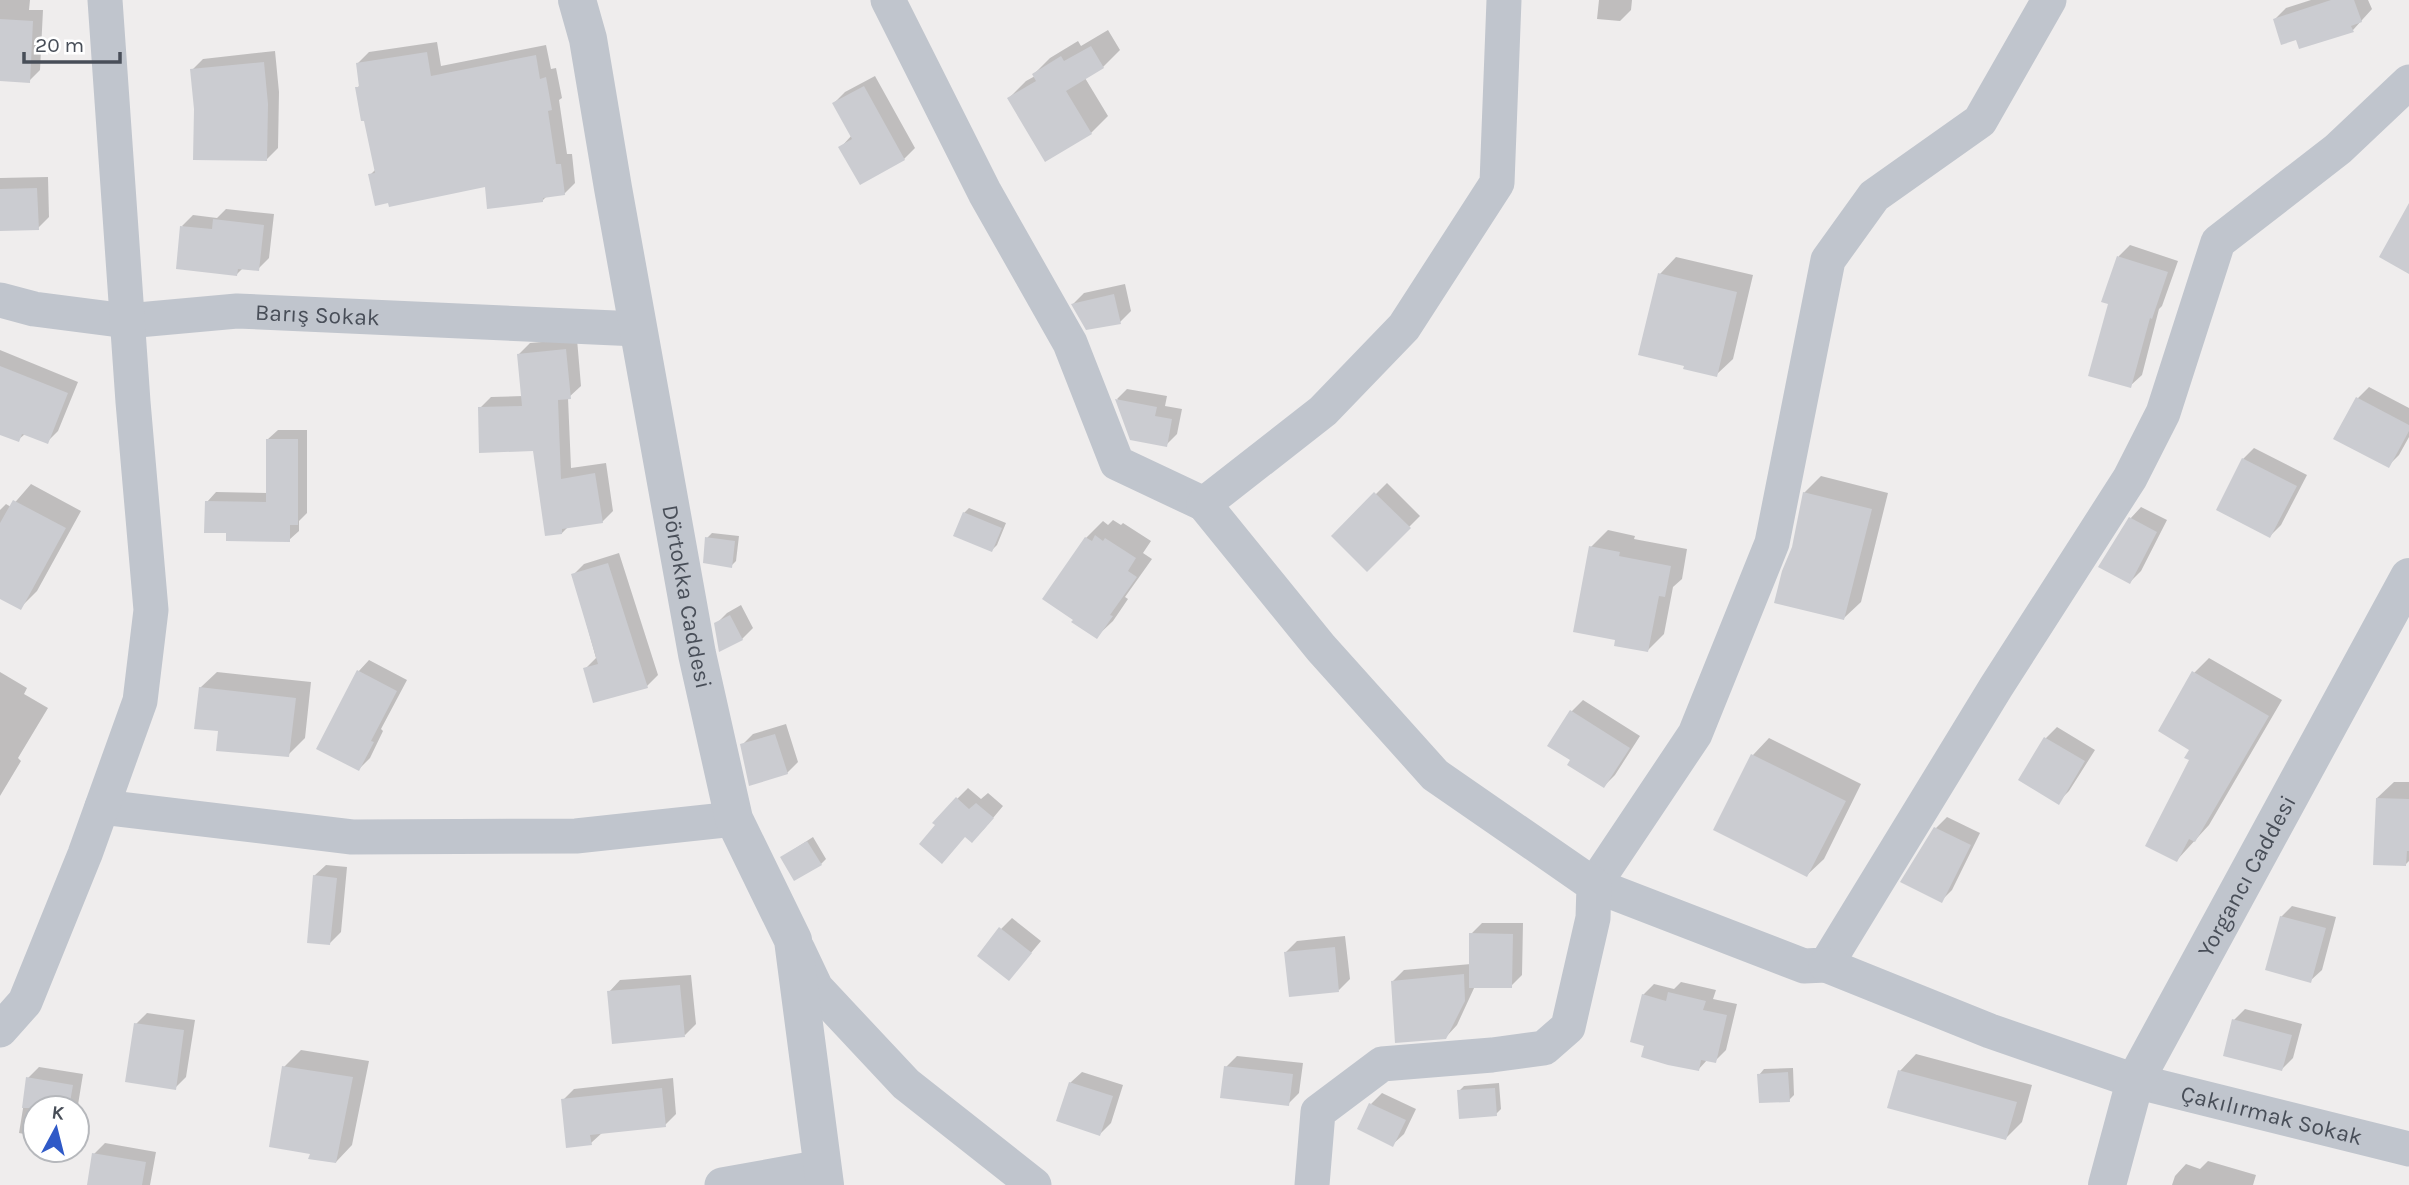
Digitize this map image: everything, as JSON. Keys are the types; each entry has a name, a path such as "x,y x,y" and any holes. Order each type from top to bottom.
{"street":[{"path":"0,1030 25,1002 102,807 140,701 151,610 127,321 106,0"},
{"name":"Dörtokka Caddesi","path":"577,0 588,39 697,653 734,819 793,940 823,1176"},
{"path":"888,0 985,193 1070,343 1117,463 1204,504 1323,411 1404,327 1497,183 1504,0"},
{"path":"1312,1185 1318,1112 1382,1064 1544,1048 1568,1027 1593,918 1594,886 1695,734 1772,543 1828,260 1874,196 1980,121 2049,0"},
{"path":"1826,965 1996,687 2130,478 2163,413 2218,242 2338,149 2409,82"},
{"name":"Barış Sokak","path":"0,300 34,309 127,321 237,311 638,329"},
{"name":"Çakılırmak Sokak","path":"1204,504 1321,648 1435,775 1594,886 1804,966 1826,965 1990,1031 2134,1081 2409,1149"},
{"name":"Yorgancı Caddesi","path":"2107,1185 2134,1081 2409,577"},
{"path":"102,807 352,837 576,836 734,819"},
{"path":"793,940 816,988 906,1084 1034,1185"},
{"path":"722,1185 823,1176"}],"building":[{"path":"2331,0 2354,0 2362,22 2351,26 2354,32 2299,49 2296,40 2281,45 2273,19"},
{"path":"0,19 33,21 30,83 0,81"},
{"path":"1091,46 1104,68 1066,91 1092,134 1045,162 1007,98 1036,81 1032,74 1061,56 1064,61"},
{"path":"427,52 431,76 536,55 540,79 546,77 552,110 548,111 556,164 561,164 565,195 543,198 543,202 487,209 485,187 389,207 388,203 375,206 368,174 375,173 355,87 359,87 356,63"},
{"path":"264,62 268,104 267,161 193,160 194,109 190,69"},
{"path":"864,86 905,160 860,185 838,147 852,139 832,103"},
{"path":"37,188 39,230 0,231 0,189"},
{"path":"2409,203 2409,274 2379,257"},
{"path":"213,219 264,225 259,271 238,269 237,276 176,269 180,226 212,229"},
{"path":"2117,256 2168,272 2152,319 2150,318 2131,388 2088,376 2108,304 2101,302"},
{"path":"1658,273 1737,292 1717,377 1638,355"},
{"path":"1114,294 1121,324 1086,330 1071,304"},
{"path":"566,349 571,399 558,400 561,479 595,473 603,523 562,529 562,534 545,536 533,451 479,453 478,407 522,406 517,354"},
{"path":"0,366 68,393 48,444 22,434 19,442 0,435"},
{"path":"2356,397 2409,425 2409,431 2389,468 2333,439"},
{"path":"1115,399 1157,407 1155,416 1172,419 1167,447 1130,440"},
{"path":"266,439 298,439 298,525 290,525 290,542 226,541 226,533 204,533 205,501 266,502"},
{"path":"2242,458 2297,486 2270,538 2216,510"},
{"path":"1374,492 1411,528 1367,572 1331,536"},
{"path":"1803,492 1872,509 1844,620 1774,603 1782,571 1792,547"},
{"path":"13,500 66,528 21,610 0,599 0,523"},
{"path":"963,512 1002,528 992,552 953,536"},
{"path":"2129,517 2157,532 2130,584 2098,567"},
{"path":"1095,535 1103,541 1105,538 1136,558 1128,571 1137,577 1097,639 1042,599 1085,537 1092,541"},
{"path":"705,537 735,541 732,568 703,563"},
{"path":"1589,546 1620,552 1619,556 1671,566 1665,597 1659,596 1648,652 1614,646 1615,640 1573,632"},
{"path":"608,563 648,688 593,703 583,668 598,664 571,574"},
{"path":"730,615 743,640 719,652 714,623"},
{"path":"357,670 397,691 359,771 316,749"},
{"path":"2192,671 2269,716 2195,842 2189,839 2177,862 2145,846 2189,760 2184,758 2189,750 2158,731"},
{"path":"199,687 296,698 289,757 216,751 218,731 194,729"},
{"path":"1570,710 1630,748 1604,788 1567,765 1570,760 1547,746"},
{"path":"775,734 788,774 749,786 740,744"},
{"path":"2044,737 2085,761 2059,805 2018,780"},
{"path":"1751,754 1846,801 1807,877 1713,830"},
{"path":"956,797 969,809 976,803 994,818 972,843 965,837 942,864 919,844 935,825 932,823"},
{"path":"2376,798 2409,799 2409,851 2406,866 2373,865"},
{"path":"1934,827 1971,845 1942,903 1900,882"},
{"path":"807,841 822,865 794,881 780,857"},
{"path":"313,875 337,878 330,945 307,943"},
{"path":"2280,916 2326,928 2311,983 2265,970"},
{"path":"999,927 1032,953 1009,981 977,956"},
{"path":"1469,933 1513,934 1512,988 1469,988"},
{"path":"1335,947 1339,992 1289,997 1284,952"},
{"path":"1464,974 1465,1001 1446,1039 1395,1043 1391,981"},
{"path":"680,985 685,1037 612,1044 607,991"},
{"path":"1668,992 1706,1001 1703,1010 1727,1015 1716,1063 1701,1060 1699,1071 1668,1065 1641,1057 1644,1046 1630,1042 1642,994 1666,1001"},
{"path":"2232,1019 2292,1035 2282,1071 2223,1056"},
{"path":"134,1023 184,1030 176,1090 125,1082"},
{"path":"282,1066 353,1077 336,1163 308,1159 310,1154 269,1147"},
{"path":"1224,1066 1293,1074 1289,1106 1220,1098"},
{"path":"1898,1070 2017,1102 2006,1140 1887,1108"},
{"path":"1788,1072 1790,1102 1759,1103 1757,1074"},
{"path":"26,1077 73,1085 71,1094 24,1094"},
{"path":"1069,1082 1113,1096 1100,1136 1056,1121"},
{"path":"662,1088 666,1127 590,1135 592,1145 566,1148 561,1099"},
{"path":"1495,1088 1497,1116 1459,1119 1457,1090"},
{"path":"1369,1103 1406,1120 1393,1147 1357,1129"},
{"path":"92,1153 146,1162 142,1185 87,1185"}]}
